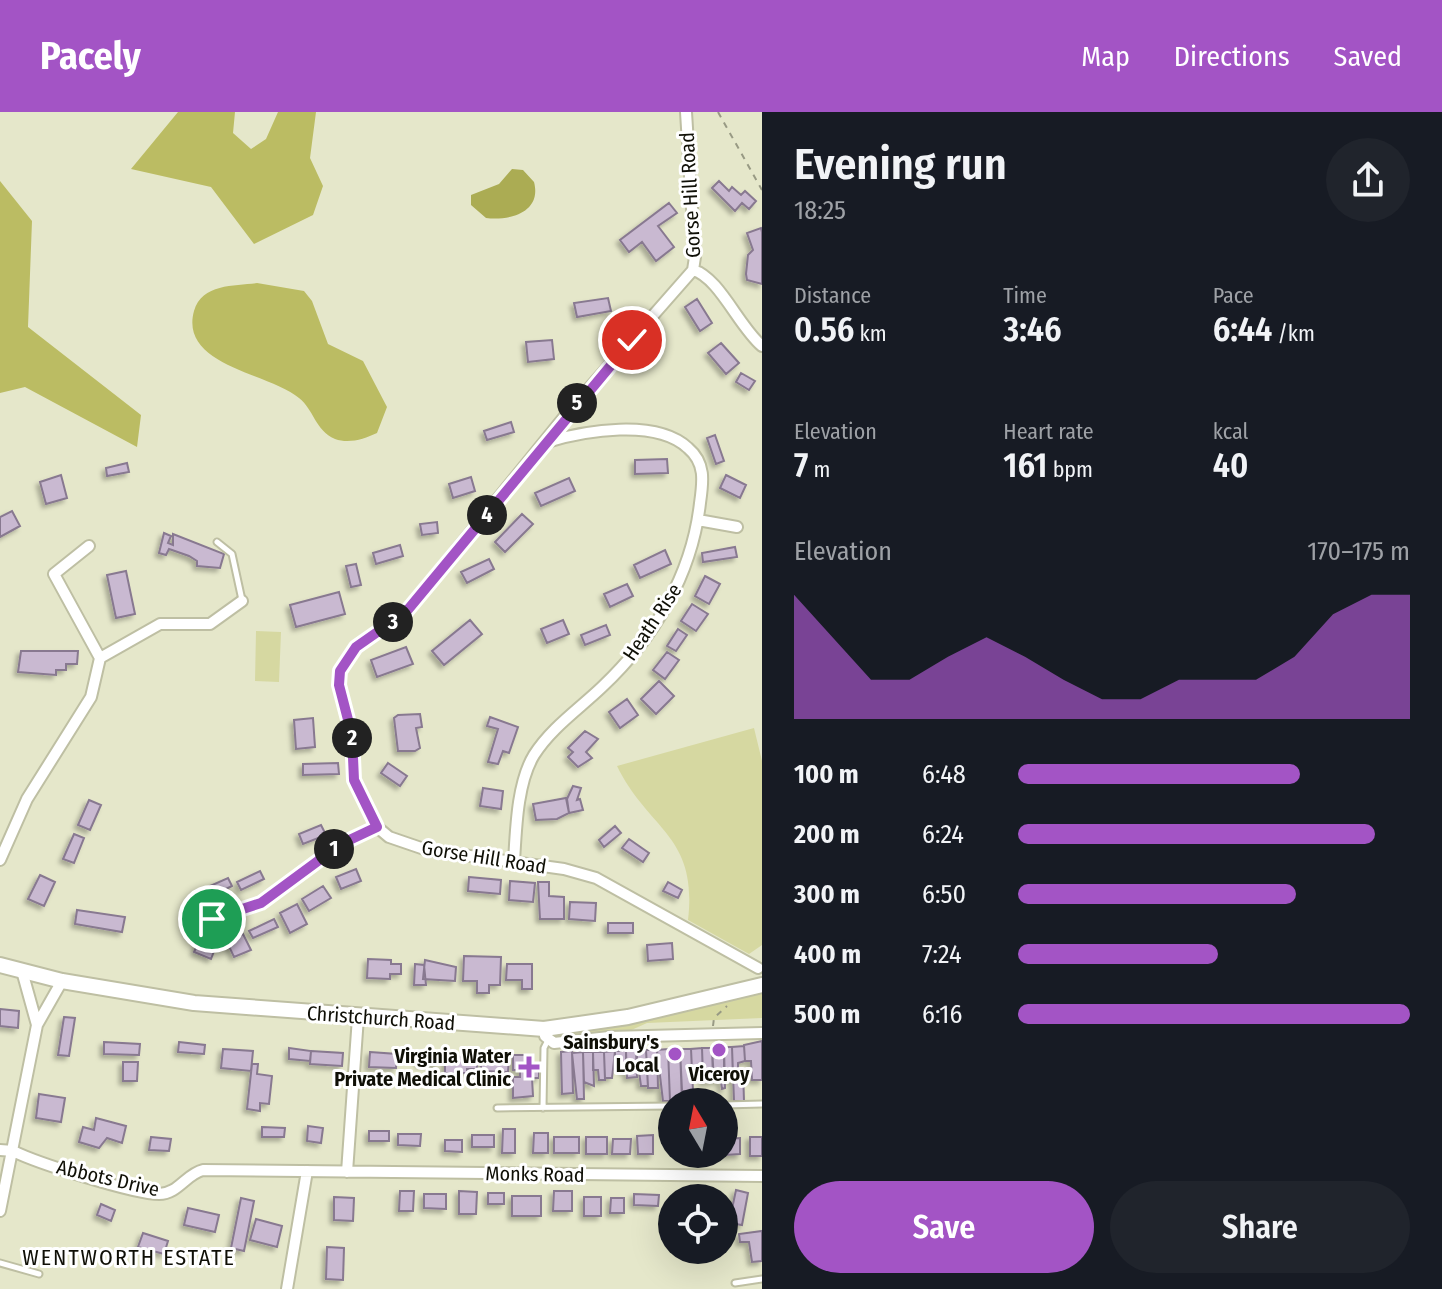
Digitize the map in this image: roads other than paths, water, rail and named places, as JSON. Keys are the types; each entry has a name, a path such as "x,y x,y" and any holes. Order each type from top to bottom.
{"main road":[{"name":"Christchurch Road","path":"0,965 62,981 194,1003 546,1035 760,985"}],"street":[{"name":"Gorse Hill Road","path":"686,112 695,257 693,270 570,410 406,612 356,647 340,671 339,685 352,735 354,780 377,827 389,837 415,847 596,878 760,964"},
{"path":"693,270 706,275 750,336 762,346"},
{"name":"Heath Rise","path":"514,862 530,763 547,736 609,680 645,638 681,580 698,520 703,480 701,463 680,442 645,432 605,430 547,442"},
{"path":"698,520 737,527"},
{"path":"0,860 27,799 91,697 100,658 54,574 89,546"},
{"path":"100,658 160,624 210,624 242,601"},
{"path":"212,919 261,903 341,844 377,827"},
{"path":"760,964 760,985"},
{"path":"22,971 37,1025"},
{"path":"0,1211 26,1065 37,1025 62,981"},
{"path":"347,1172 358,1017"},
{"path":"546,1035 561,1043 609,1037 762,1033"},
{"name":"Abbots Drive","path":"0,1150 13,1151 108,1182 159,1194 170,1191 192,1173 203,1170 307,1171"},
{"path":"287,1289 307,1171"},
{"name":"Monks Road","path":"307,1171 762,1176"}],"lane":[{"path":"217,542 232,554 242,601"},
{"path":"543,1108 546,1035"},
{"path":"738,1105 762,1104"},
{"path":"497,1108 658,1106"},
{"path":"0,1263 39,1274"},
{"path":"735,1283 762,1279"}],"place":[{"name":"Viceroy","path":"719,1050"},
{"name":"Sainsbury's Local","path":"675,1054"},
{"name":"Virginia Water Private Medical Clinic","path":"529,1067"}],"district":[{"name":"WENTWORTH ESTATE","path":"129,1257"}]}
